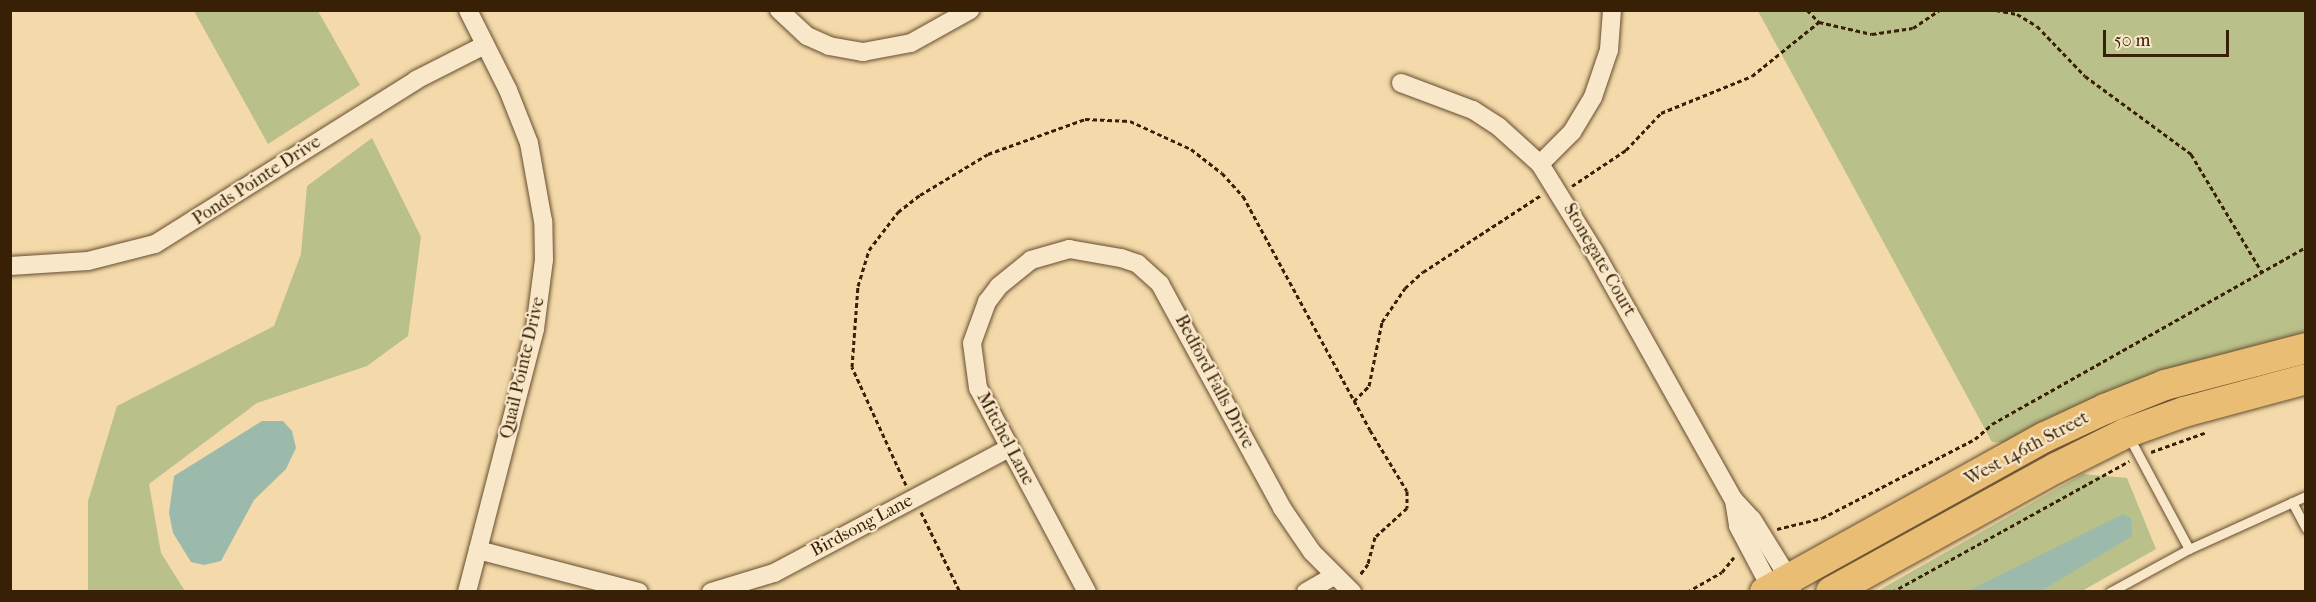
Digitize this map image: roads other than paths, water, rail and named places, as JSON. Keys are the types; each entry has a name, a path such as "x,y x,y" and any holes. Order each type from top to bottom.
{"main road":[{"name":"West 146th Street","path":"1779,588 2097,412 2165,385 2306,348"},
{"name":"West 146th Street","path":"1831,591 2056,468 2127,433 2184,412 2306,379"}],"street":[{"name":"Quail Pointe Drive","path":"467,591 535,329 544,260 543,221 529,143 468,10"},
{"path":"779,10 807,36 849,50 886,50 910,43 970,10"},
{"path":"1540,164 1572,132 1593,97 1609,50 1612,10"},
{"name":"Ponds Pointe Drive","path":"10,266 97,260 155,244 416,80 485,45"},
{"name":"Stonegate Court","path":"1401,83 1473,110 1499,126 1540,164 1558,190 1734,500 1752,519 1779,588"},
{"name":"Bedford Falls Drive","path":"1031,260 1069,249 1103,252 1138,264 1160,284 1282,508 1334,576 1352,591"},
{"name":"Mitchel Lane","path":"1031,260 999,286 987,302 972,343 978,388 1087,591"},
{"name":"Birdsong Lane","path":"711,591 774,573 1009,448"},
{"path":"478,550 639,591"},
{"path":"1306,591 1334,576"}],"lane":[{"path":"2127,433 2188,549"},
{"path":"2110,591 2188,549 2306,496"},
{"path":"2292,502 2306,528"}]}
